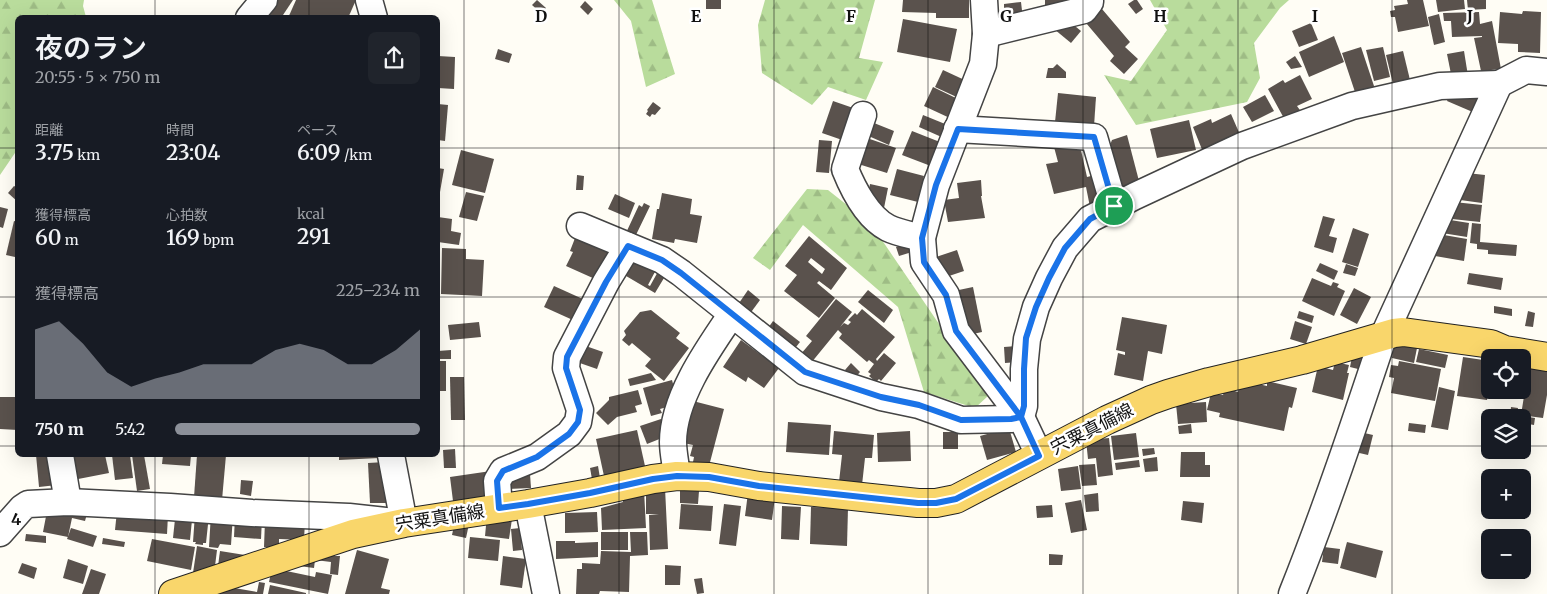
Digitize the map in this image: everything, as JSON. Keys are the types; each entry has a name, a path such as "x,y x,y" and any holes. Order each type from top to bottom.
{"main road":[{"name":"宍粟真備線","path":"173,594 353,534 403,515 498,503 528,504 677,476 709,477 759,486 918,503 936,503 956,499 1108,420 1168,394 1209,382 1293,363 1357,345 1384,335 1403,332 1491,344 1505,350 1547,357"}],"street":[{"path":"252,15 264,0"},
{"path":"369,0 373,15"},
{"path":"984,0 986,34 983,64 936,185 922,238 924,262 946,295 956,331 1021,417 1039,456"},
{"path":"986,34 1084,10 1090,0"},
{"path":"1021,417 1024,406 1026,338 1036,307 1065,248 1090,219 1242,146 1352,106 1440,86 1499,84 1526,70 1547,71"},
{"path":"1292,594 1319,524 1384,335 1499,84"},
{"path":"863,115 845,169 852,187 874,218 888,228 922,238"},
{"path":"958,129 1094,137 1114,206"},
{"path":"580,226 662,260 805,372 881,397 919,405 961,420 1021,417"},
{"path":"498,503 497,481 503,471 537,457 569,434 578,422 580,410 566,368 567,357 606,282 628,246"},
{"path":"677,476 673,441 677,413 699,363 732,314"},
{"path":"60,457 67,495"},
{"path":"0,533 22,508 28,504 67,495 170,507 252,513 348,517 403,515 391,457"},
{"path":"528,504 546,594"}],"green space":[{"path":"0,0 84,0 83,6 85,15 15,15 15,153 0,175"},
{"path":"614,0 652,0 675,74 646,87 631,21"},
{"path":"765,0 875,0 859,58 883,62 866,100 828,87 812,105 762,73 758,25"},
{"path":"1150,0 1289,0 1280,8 1254,43 1260,78 1247,102 1136,125 1104,75 1131,81 1167,30"},
{"path":"807,189 828,190 871,224 988,396 975,408 924,392 898,307 803,225 770,270 753,258"}],"building":[{"path":"276,0 293,0 283,15 265,15"},
{"path":"296,0 356,0 349,15 289,15"},
{"path":"537,0 546,8 541,13 532,5"},
{"path":"706,0 721,0 721,9 706,9"},
{"path":"903,0 969,0 969,18 936,18 936,13 902,12"},
{"path":"1045,0 1067,0 1068,8 1045,9"},
{"path":"1137,0 1143,9 1136,14 1128,4"},
{"path":"1407,0 1423,0 1429,26 1398,32 1395,17 1391,17 1390,11 1395,10 1394,6 1408,4"},
{"path":"1436,0 1464,0 1465,9 1438,12"},
{"path":"1467,0 1486,0 1486,9 1468,10"},
{"path":"585,1 593,9 588,15 580,7"},
{"path":"1021,2 1023,19 1002,22 1001,13 1004,12 1004,4"},
{"path":"1102,9 1130,42 1125,47 1138,59 1124,74 1110,61 1114,56 1086,23"},
{"path":"1523,11 1541,12 1540,53 1518,52 1518,44 1498,43 1500,12 1522,14"},
{"path":"1479,12 1480,24 1492,21 1501,69 1481,71 1474,38 1482,36 1452,37 1451,21 1444,21 1443,13"},
{"path":"1439,14 1445,42 1434,45 1428,17"},
{"path":"1064,17 1081,31 1071,43 1054,29"},
{"path":"903,19 957,29 950,62 897,52"},
{"path":"1311,23 1318,40 1299,47 1292,31"},
{"path":"1334,36 1344,62 1309,77 1299,52"},
{"path":"1361,47 1375,89 1356,95 1342,53"},
{"path":"1383,47 1390,77 1374,81 1366,50"},
{"path":"498,49 512,54 509,63 495,59"},
{"path":"1403,51 1410,80 1393,84 1386,55"},
{"path":"1464,51 1468,76 1452,79 1447,54"},
{"path":"440,56 455,57 454,89 440,88"},
{"path":"1295,56 1302,67 1291,69 1286,62"},
{"path":"1057,64 1066,72 1066,78 1046,78 1048,68 1053,68"},
{"path":"943,70 971,83 963,100 935,87"},
{"path":"1300,75 1312,99 1297,106 1302,113 1286,122 1268,89 1283,80 1285,83"},
{"path":"1453,86 1481,98 1475,113 1447,101"},
{"path":"933,87 962,101 954,120 924,106"},
{"path":"1058,93 1096,97 1094,126 1055,122"},
{"path":"1265,95 1274,111 1252,122 1243,107"},
{"path":"833,101 859,110 848,142 822,133"},
{"path":"653,102 661,108 655,115 652,114 650,117 646,114"},
{"path":"440,104 448,105 445,141 440,140"},
{"path":"1231,114 1241,137 1205,157 1193,127 1211,119 1212,123"},
{"path":"923,115 950,126 946,139 919,127"},
{"path":"1189,120 1196,150 1157,158 1150,129"},
{"path":"869,121 894,131 889,145 864,134"},
{"path":"912,131 945,144 936,168 902,155"},
{"path":"1127,135 1139,181 1118,189 1107,152 1112,140"},
{"path":"864,137 896,148 887,173 855,163"},
{"path":"819,140 832,141 829,173 816,172"},
{"path":"1079,141 1087,177 1103,173 1109,202 1090,207 1086,187 1054,194 1046,164 1058,162 1054,147"},
{"path":"461,150 494,159 485,193 452,185"},
{"path":"440,168 444,169 440,192"},
{"path":"897,169 924,176 918,202 890,195"},
{"path":"1467,173 1485,175 1482,203 1453,199"},
{"path":"577,175 584,176 583,190 576,190"},
{"path":"981,180 981,196 985,218 948,222 944,200 959,198 957,183"},
{"path":"870,184 888,188 884,208 866,205"},
{"path":"14,186 15,186 15,199 8,193"},
{"path":"466,192 484,196 477,221 459,217"},
{"path":"662,193 692,199 690,214 702,216 697,243 675,239 674,243 652,239"},
{"path":"615,194 635,203 629,218 608,209"},
{"path":"1454,202 1482,205 1480,222 1452,219"},
{"path":"644,203 650,206 634,239 625,235 639,205 642,207"},
{"path":"0,207 8,209 3,228 0,227"},
{"path":"1323,216 1335,219 1329,236 1337,238 1333,253 1314,247"},
{"path":"440,217 452,219 451,231 461,233 459,245 440,242"},
{"path":"1444,219 1469,223 1467,237 1442,233"},
{"path":"14,221 15,221 15,257 6,255"},
{"path":"1472,223 1481,224 1480,242 1517,245 1516,256 1488,254 1488,250 1477,249 1477,244 1470,243"},
{"path":"1353,228 1369,234 1358,267 1342,262"},
{"path":"577,233 612,249 595,279 566,266 573,252 570,251"},
{"path":"1438,234 1467,239 1464,261 1435,256"},
{"path":"809,236 847,268 831,290 819,281 817,283 835,298 819,318 784,291 797,275 785,266","holes":["811,258 825,269 822,274 808,262"]},
{"path":"909,242 912,252 899,256 896,247"},
{"path":"442,248 466,249 466,259 484,260 482,296 441,294"},
{"path":"957,250 964,271 943,278 936,257"},
{"path":"636,254 658,266 648,285 650,286 660,268 667,273 655,293 621,273"},
{"path":"1320,263 1338,271 1334,280 1316,271"},
{"path":"1346,264 1358,268 1355,276 1343,273"},
{"path":"1469,273 1503,278 1501,290 1467,284"},
{"path":"1312,278 1331,286 1333,282 1339,284 1337,287 1345,291 1334,316 1302,301"},
{"path":"554,286 585,300 575,321 544,307"},
{"path":"973,287 982,332 964,336 954,291"},
{"path":"1354,288 1371,297 1357,324 1340,315"},
{"path":"748,290 760,300 749,315 737,306"},
{"path":"868,290 893,310 884,323 858,302"},
{"path":"836,299 852,312 840,327 844,323 848,325 851,322 848,320 855,313 857,315 862,309 895,337 876,359 877,361 884,353 896,363 881,381 879,379 876,382 869,376 871,374 868,372 874,364 869,360 867,362 839,338 842,334 838,330 811,363 800,355 812,341 806,336"},
{"path":"1494,306 1512,309 1512,316 1494,313"},
{"path":"651,310 680,333 676,338 689,348 664,381 645,366 651,359 632,343 629,346 622,340 626,335 624,331 640,312"},
{"path":"1299,311 1314,316 1312,323 1297,318"},
{"path":"1528,311 1535,313 1533,327 1525,326"},
{"path":"1122,317 1167,325 1162,354 1148,351 1143,381 1114,375 1118,353 1125,355 1125,352 1116,350"},
{"path":"773,321 800,342 792,352 766,331"},
{"path":"1295,321 1312,327 1306,344 1290,339"},
{"path":"479,322 481,337 450,340 448,325"},
{"path":"741,340 779,368 764,388 748,377 746,382 723,367"},
{"path":"580,344 603,352 597,369 574,361"},
{"path":"1394,344 1417,348 1414,363 1392,358"},
{"path":"1017,346 1018,362 1005,363 1004,347"},
{"path":"1360,348 1376,353 1370,372 1350,367 1352,357 1368,361 1357,358"},
{"path":"1419,349 1448,355 1445,368 1416,362"},
{"path":"451,350 451,359 440,359 440,351"},
{"path":"1463,357 1481,360 1481,399 1487,400 1457,396"},
{"path":"1531,358 1547,361 1547,395 1543,418 1531,416 1531,409 1522,409 1524,399 1531,399"},
{"path":"440,361 446,361 446,391 440,391"},
{"path":"1399,361 1441,369 1435,401 1391,393 1394,378 1389,377 1391,365 1398,366"},
{"path":"1335,362 1349,365 1343,400 1312,392 1318,366 1333,370"},
{"path":"851,363 860,372 854,379 845,370"},
{"path":"651,373 656,380 630,386 628,379"},
{"path":"450,377 464,377 465,420 451,420"},
{"path":"672,380 676,395 674,405 660,409 662,413 651,416 643,388"},
{"path":"1246,381 1267,386 1267,381 1297,388 1292,408 1289,407 1284,431 1219,417 1220,413 1207,410 1211,393 1223,395 1225,388 1238,392 1239,386"},
{"path":"1439,387 1455,391 1448,430 1431,427"},
{"path":"638,390 642,404 635,406 637,412 617,417 608,425 596,413 609,400 609,397"},
{"path":"0,397 15,397 15,430 0,429"},
{"path":"689,400 724,409 709,466 693,462 694,457 690,456 693,445 678,442"},
{"path":"1206,402 1207,422 1178,424 1176,404"},
{"path":"1531,417 1535,418 1534,425 1531,424"},
{"path":"661,419 667,436 647,444 640,426"},
{"path":"788,422 831,425 829,455 786,452"},
{"path":"1409,423 1426,425 1425,433 1408,431"},
{"path":"1191,424 1192,433 1179,434 1178,426"},
{"path":"1009,428 1016,452 987,460 980,436"},
{"path":"637,430 645,466 604,476 596,439"},
{"path":"834,431 874,435 872,458 865,458 862,485 839,482 842,455 832,454"},
{"path":"910,431 911,461 878,462 877,433"},
{"path":"943,432 958,432 958,449 943,449"},
{"path":"1360,432 1373,435 1368,455 1355,452"},
{"path":"1136,433 1139,457 1114,460 1111,436"},
{"path":"1109,438 1113,475 1098,477 1096,458 1088,459 1086,440"},
{"path":"1154,448 1155,454 1143,456 1142,449"},
{"path":"455,449 456,468 444,468 443,450"},
{"path":"1181,452 1205,452 1205,465 1210,465 1210,477 1180,477"},
{"path":"36,457 54,457 57,485 39,487"},
{"path":"68,457 105,457 109,473 73,480"},
{"path":"112,457 130,457 133,478 115,480"},
{"path":"132,457 144,457 150,489 137,491"},
{"path":"163,457 191,457 190,466 162,464"},
{"path":"197,457 226,457 222,500 194,497"},
{"path":"339,457 379,457 379,458 339,460"},
{"path":"1157,457 1158,471 1145,472 1143,459"},
{"path":"1139,460 1140,467 1116,470 1115,463"},
{"path":"385,462 387,503 370,503 368,463"},
{"path":"1095,464 1097,485 1082,486 1079,465"},
{"path":"598,466 600,478 592,479 590,468"},
{"path":"1078,466 1081,489 1061,491 1058,469"},
{"path":"491,471 494,495 453,501 450,477"},
{"path":"507,474 530,474 531,488 508,489"},
{"path":"241,480 253,481 251,496 240,494"},
{"path":"665,488 668,549 650,550 649,515 659,514 646,514 646,489"},
{"path":"644,490 646,528 602,530 601,508 623,502 623,492"},
{"path":"680,490 699,491 698,504 680,503"},
{"path":"748,493 775,497 772,520 745,516"},
{"path":"1098,493 1099,511 1086,512 1084,495"},
{"path":"1081,500 1087,530 1071,533 1065,503"},
{"path":"1183,501 1204,503 1202,523 1181,520"},
{"path":"681,504 713,506 711,531 679,529"},
{"path":"724,504 741,506 736,546 719,544"},
{"path":"1052,505 1053,517 1037,518 1036,506"},
{"path":"48,506 88,510 85,521 72,518 68,537 43,532"},
{"path":"782,506 801,507 799,540 781,539"},
{"path":"811,507 848,508 847,546 810,544"},
{"path":"117,511 168,515 167,534 115,530"},
{"path":"597,512 598,532 565,533 565,513"},
{"path":"211,513 233,515 231,545 220,544 218,548 209,547"},
{"path":"195,514 209,515 206,543 203,543 203,545 193,542"},
{"path":"487,515 512,519 509,539 485,536"},
{"path":"235,516 262,518 261,539 234,537"},
{"path":"175,519 192,520 190,540 173,538"},
{"path":"265,520 305,521 304,540 279,539 279,548 264,547"},
{"path":"455,521 469,524 466,538 452,535"},
{"path":"71,528 97,536 93,547 67,539"},
{"path":"520,528 522,550 513,551 511,529"},
{"path":"601,532 628,532 628,550 601,550"},
{"path":"630,532 647,532 648,555 630,556 629,592 600,591 599,594 576,594 577,569 582,569 582,563 600,564 601,551 631,552"},
{"path":"26,534 46,536 46,543 25,541"},
{"path":"470,537 500,540 498,561 468,558"},
{"path":"103,538 125,542 124,547 102,544"},
{"path":"152,539 195,547 191,570 147,561"},
{"path":"556,541 575,541 575,543 598,542 598,557 556,559"},
{"path":"1347,542 1383,551 1376,578 1340,568"},
{"path":"197,546 217,550 215,566 193,573"},
{"path":"1324,547 1340,549 1338,564 1322,562"},
{"path":"357,550 389,559 381,588 390,590 389,594 345,594"},
{"path":"220,551 245,555 218,566"},
{"path":"1049,554 1063,555 1062,565 1049,565"},
{"path":"302,556 340,556 338,575 330,574 331,562 315,560 314,568 299,566"},
{"path":"503,556 526,559 522,588 500,585"},
{"path":"68,559 88,566 83,584 63,578"},
{"path":"22,563 37,568 34,579 18,573"},
{"path":"665,565 681,566 680,585 665,585"},
{"path":"272,568 315,577 316,572 332,575 328,594 269,582"},
{"path":"91,569 106,574 99,594 82,594"},
{"path":"702,578 704,593 697,594 694,579"},
{"path":"259,582 265,583 263,594 216,594 217,585 257,592"},
{"path":"270,585 306,593 306,594 268,594"}],"route":[{"path":"1114,206 1090,219 1065,248 1049,278 1036,307 1026,338 1024,406 1021,417 1011,419 961,420 919,405 881,397 805,372 681,273 662,260 628,246 606,282 567,357 566,368 580,410 578,422 569,434 537,457 503,471 497,481 499,508 677,476 709,477 759,486 918,503 936,503 956,499 1039,456 1021,417 956,331 946,295 924,262 922,238 936,185 958,129 1094,137 1114,206"}]}
